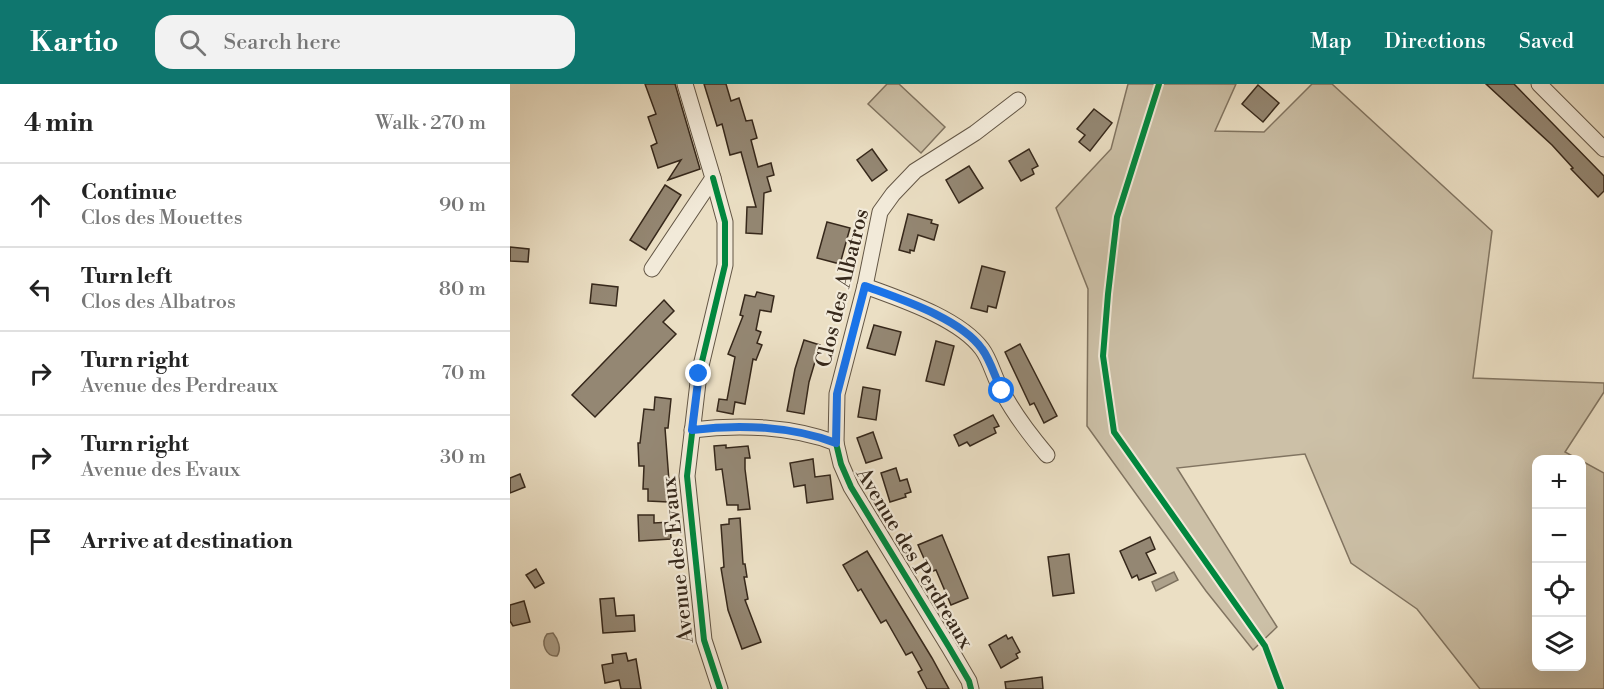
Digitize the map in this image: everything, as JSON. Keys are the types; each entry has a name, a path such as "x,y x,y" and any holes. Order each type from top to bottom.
{"street":[{"name":"Avenue des Evaux","path":"686,84 725,222 724,265 699,374 687,476 704,640 720,689"},
{"path":"1539,84 1604,149"},
{"name":"Clos des Albatros","path":"836,443 837,394 865,286 880,212 915,171 975,133 1018,100"},
{"path":"652,269 713,178"},
{"path":"865,286 921,306 966,334 982,349 1002,391 1028,433 1047,455"},
{"path":"692,430 721,426 754,428 816,435 836,443"},
{"name":"Avenue des Perdreaux","path":"836,443 841,464 851,487 949,647 969,681 971,689"}],"shaded area":[{"path":"887,84 899,84 945,127 921,153 868,104"},
{"path":"1128,84 1236,84 1215,131 1264,132 1312,84 1332,84 1492,231 1473,378 1604,383 1604,392 1565,452 1571,455 1532,455 1532,671 1586,671 1586,463 1604,473 1604,689 1480,689 1417,609 1351,563 1305,454 1177,468 1277,627 1253,650 1206,591 1087,426 1088,289 1056,208 1111,149"},
{"path":"1174,572 1178,580 1156,591 1152,582"},
{"path":"553,633 559,644 557,656 547,652 544,645 547,634"}],"building":[{"path":"645,84 675,84 700,169 668,180 681,160 658,168 651,146 657,143 648,117 656,114"},
{"path":"704,84 726,84 731,101 739,98 746,121 752,120 757,138 751,140 758,167 771,163 774,175 767,177 771,191 764,193 762,234 746,233 747,207 756,207 741,152 730,155 722,124 717,126"},
{"path":"1486,84 1514,84 1604,176 1604,191 1598,197 1552,145"},
{"path":"1258,85 1279,103 1263,122 1242,104"},
{"path":"1094,109 1112,123 1090,151 1079,142 1085,135 1077,129"},
{"path":"872,149 887,170 872,181 857,160"},
{"path":"1029,149 1038,166 1032,169 1034,174 1021,181 1009,161"},
{"path":"969,166 983,188 959,203 946,180"},
{"path":"665,185 681,195 646,250 630,240"},
{"path":"908,214 932,220 931,223 938,225 934,240 918,235 914,251 910,250 910,253 899,250"},
{"path":"827,222 850,228 840,264 817,258"},
{"path":"510,247 529,249 528,262 510,261"},
{"path":"982,266 1005,272 996,308 988,306 987,312 971,308"},
{"path":"592,284 618,287 616,306 590,303"},
{"path":"757,292 774,296 771,312 760,310 756,330 761,332 757,343 762,345 756,360 753,359 745,404 735,402 733,414 717,411 719,399 727,400 735,357 728,354 743,316 740,315 745,295 755,297"},
{"path":"664,300 674,311 663,322 676,334 595,417 572,395"},
{"path":"874,325 901,332 895,355 867,348"},
{"path":"804,340 820,345 809,382 804,414 787,411 795,369"},
{"path":"936,341 954,346 944,385 926,381"},
{"path":"1020,344 1057,416 1044,423 1034,403 1030,405 1005,352"},
{"path":"863,387 880,390 876,420 858,417"},
{"path":"655,397 671,399 668,428 665,428 669,481 668,502 648,501 648,489 643,489 644,466 639,466 638,443 640,443 644,409 654,410"},
{"path":"993,415 999,426 994,428 996,433 970,446 967,442 959,446 954,435"},
{"path":"873,432 882,458 866,463 857,438"},
{"path":"726,445 726,448 748,446 750,458 745,458 745,469 750,509 738,510 738,505 727,505 722,469 716,470 714,446"},
{"path":"813,459 815,477 830,475 833,499 807,503 805,485 794,487 790,463"},
{"path":"896,468 900,481 907,479 911,492 905,494 906,497 890,502 881,473"},
{"path":"520,474 525,487 510,493 510,478"},
{"path":"638,515 654,515 654,523 670,522 671,539 639,541"},
{"path":"740,518 743,564 745,564 747,577 744,577 748,599 745,600 761,642 742,649 728,610 721,568 724,567 721,525 729,524 729,519"},
{"path":"942,535 968,598 951,605 936,570 930,572 918,545"},
{"path":"1150,537 1155,549 1146,553 1156,573 1139,580 1137,575 1132,578 1120,551"},
{"path":"867,551 949,689 927,689 918,672 922,670 912,652 906,655 886,620 881,623 861,589 858,591 843,565"},
{"path":"1069,554 1074,593 1053,596 1048,557"},
{"path":"536,569 544,583 535,588 526,575"},
{"path":"614,598 616,616 634,615 635,631 603,633 600,599"},
{"path":"524,601 530,622 513,626 510,621 510,605"},
{"path":"1006,635 1008,639 1012,637 1020,652 1016,654 1018,658 1001,668 989,645"},
{"path":"626,653 628,661 636,659 641,689 621,689 619,680 605,683 602,665 613,663 612,655"},
{"path":"1042,677 1043,689 1006,689 1005,682"}],"cycle path":[{"path":"1159,84 1117,217 1103,356 1114,432 1265,646 1281,689"},
{"path":"713,178 725,222 725,265 699,374 687,476 704,640 720,689"},
{"path":"692,430 728,427 765,428 802,433 836,443 841,464 851,487 949,647 969,681 971,689"}],"route":[{"path":"699,374 692,430 721,426 754,428 816,435 836,443 837,394 865,286 921,306 966,334 982,349 1002,391"}]}
